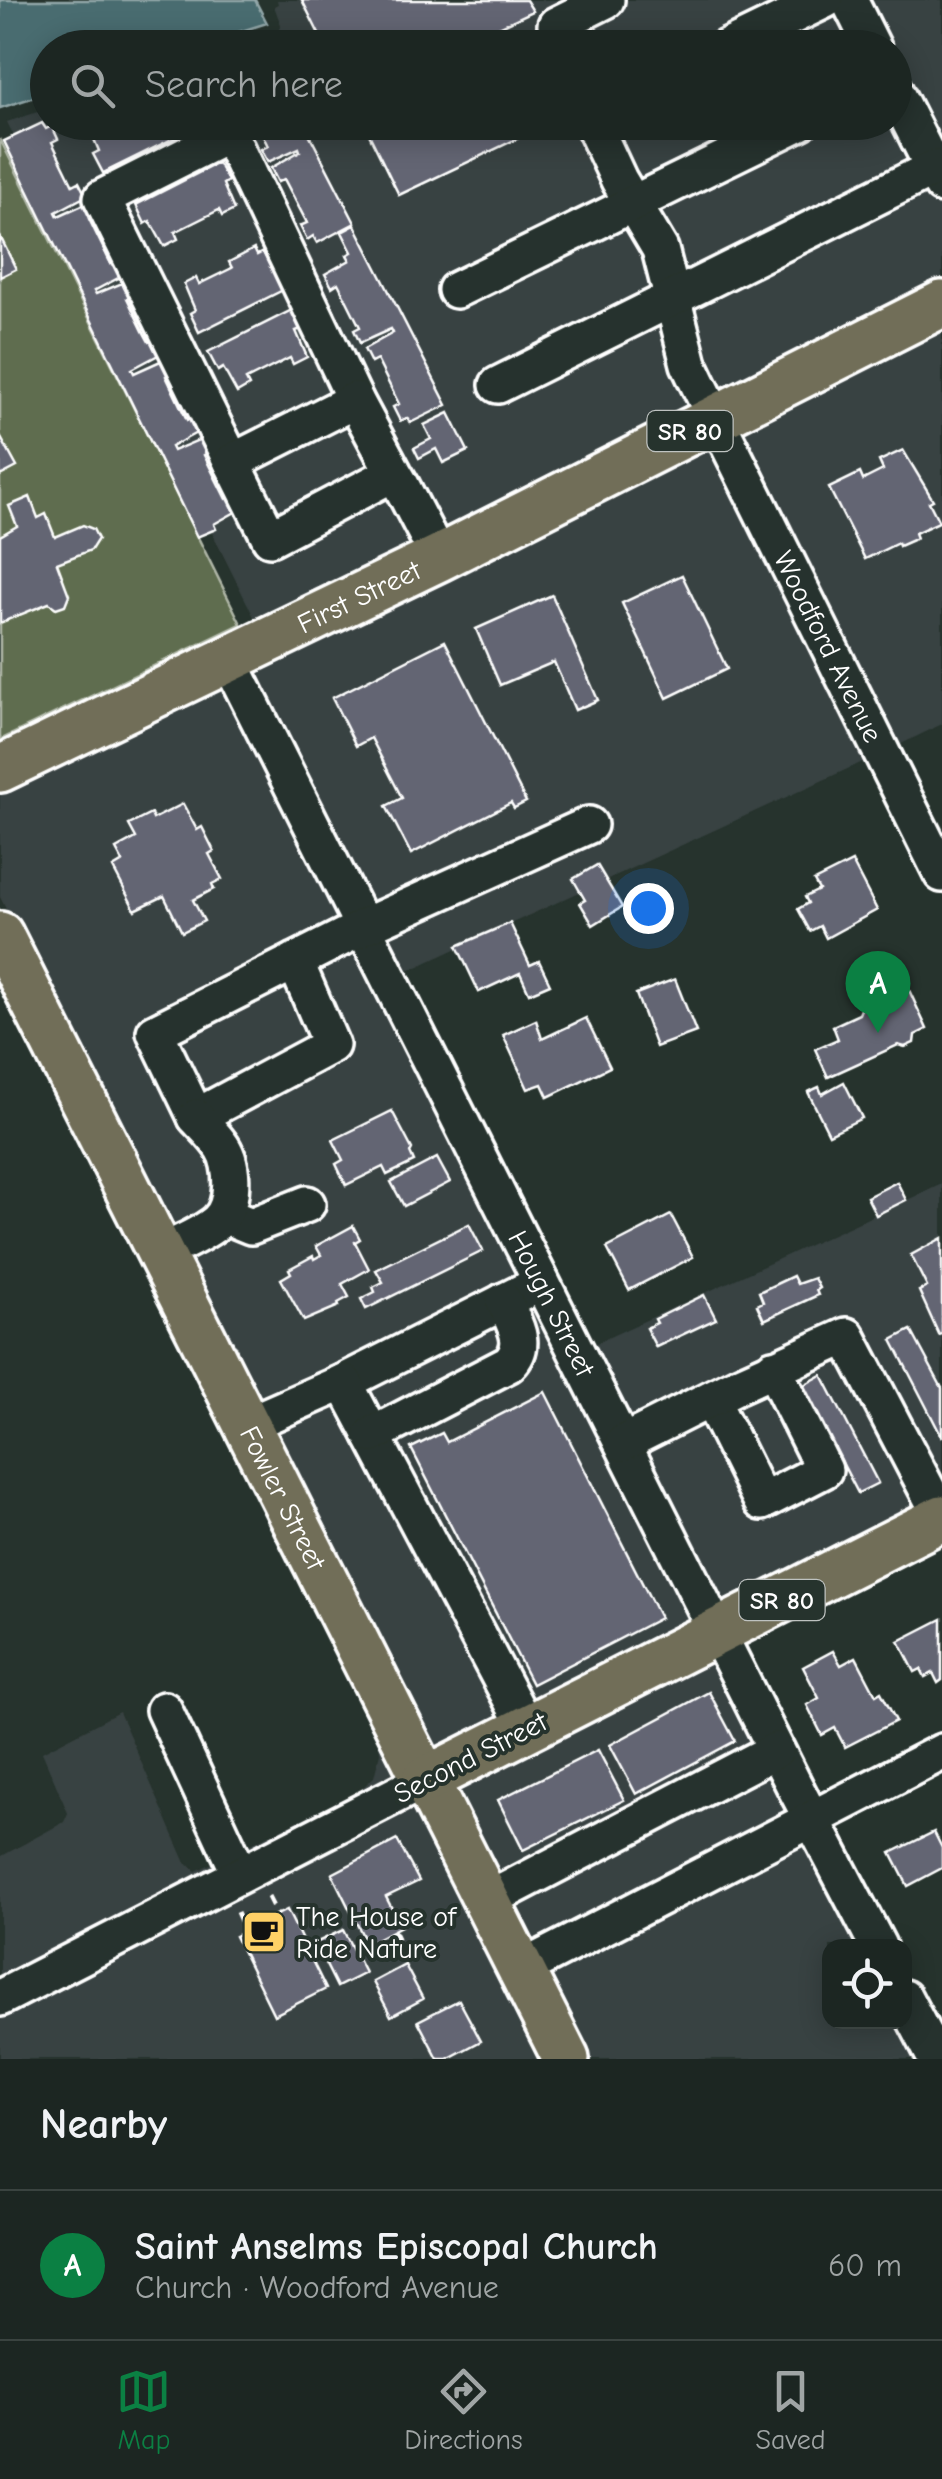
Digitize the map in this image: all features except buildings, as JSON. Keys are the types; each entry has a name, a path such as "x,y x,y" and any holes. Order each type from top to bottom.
{"main road":[{"name":"First Street","path":"0,769 439,558 942,304"},
{"name":"Fowler Street","path":"0,934 566,2059"},
{"name":"Second Street","path":"425,1780 942,1518"}],"street":[{"path":"557,24 606,0"},
{"path":"764,30 826,0"},
{"path":"850,0 864,30"},
{"path":"498,385 674,298 938,176 912,125"},
{"path":"216,140 102,198 270,538 394,473"},
{"path":"231,140 355,400 439,558"},
{"path":"601,140 660,249 689,364 714,418"},
{"path":"456,290 764,140"},
{"path":"232,462 355,400"},
{"name":"Woodford Avenue","path":"714,418 942,874"},
{"name":"Hough Street","path":"228,658 874,1939"},
{"path":"162,1253 216,1224 224,1215 229,1201 230,1171 224,1149 196,1116 155,1032 363,927 589,825"},
{"path":"196,1116 331,1045 295,961"},
{"path":"224,1215 251,1226 307,1204"},
{"path":"246,1425 344,1382 542,1282"},
{"path":"372,1435 509,1364 520,1354 521,1340 504,1301"},
{"path":"623,1443 773,1368 847,1336 942,1518"},
{"path":"712,1398 762,1502 824,1470 773,1368"},
{"path":"344,1382 527,1729"},
{"path":"164,1710 240,1874"},
{"path":"486,1901 776,1750"},
{"path":"520,1969 942,1752"},
{"name":"Second Street","path":"0,1998 425,1780"},
{"path":"912,2013 936,2059"}],"path":[{"path":"268,1897 277,1914"},
{"path":"237,1912 245,1930"},
{"path":"393,1930 405,1954"}],"shaded area":[{"path":"277,0 942,0 942,284 258,625 7,122 30,115 30,140 912,140 912,30 279,30 274,6"},
{"path":"942,323 942,724 897,746 737,426"},
{"path":"707,442 867,760 408,971 492,1147 251,667"},
{"path":"221,681 695,1624 432,1756 0,897 0,789"},
{"path":"942,1184 942,1499 725,1609 592,1345"},
{"path":"711,1655 856,1939 822,1939 822,2029 902,2029 917,2059 585,2059 447,1788"},
{"path":"119,1712 186,1863 196,1871 359,1791 374,1777 380,1753 378,1735 402,1771 0,1979 0,1857 64,1822 68,1813 42,1752"},
{"path":"418,1803 548,2059 0,2059 0,2018"}],"green space":[{"path":"0,139 241,624 0,740"}],"water":[{"path":"0,0 255,0 267,23 245,30 30,30 30,98 0,108"}],"place":[{"name":"Saint Anselms Episcopal Church","path":"878,1033"},
{"name":"The House of Ride Nature","path":"264,1932"}]}
